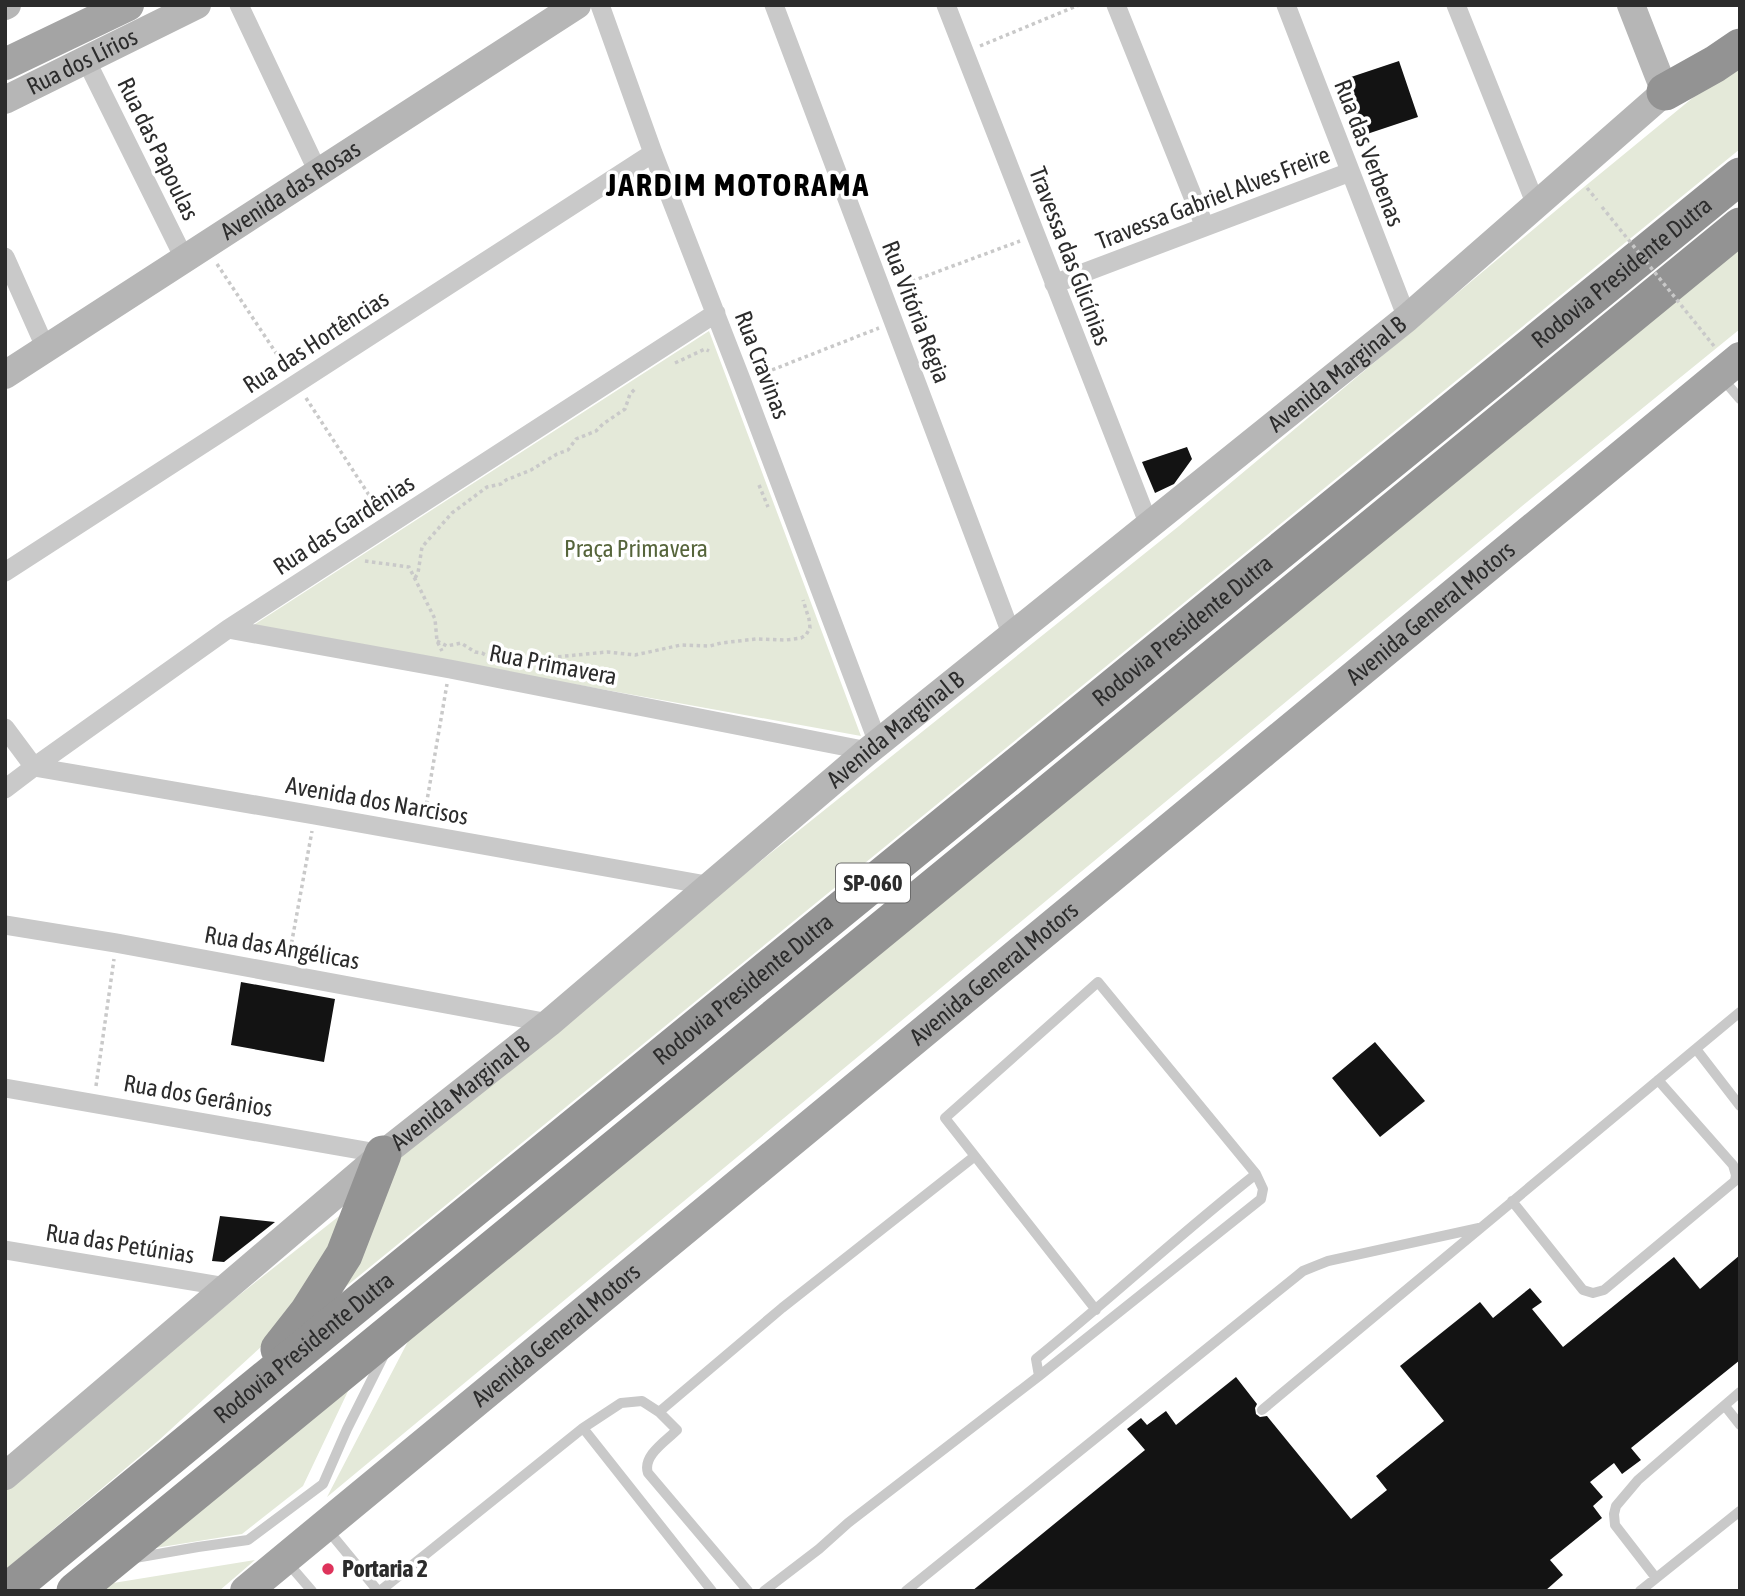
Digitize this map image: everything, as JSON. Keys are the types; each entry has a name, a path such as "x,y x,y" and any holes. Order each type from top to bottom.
{"highway":[{"path":"1665,92 1726,58 1740,47"},
{"name":"Rodovia Presidente Dutra","path":"8,1591 1740,176"},
{"name":"Rodovia Presidente Dutra","path":"75,1591 1740,226"},
{"path":"236,1403 308,1312 344,1255 383,1154"}],"main road":[{"path":"5,43 85,5"},
{"path":"5,64 128,5"},
{"name":"Avenida General Motors","path":"246,1591 1724,359"}],"street":[{"name":"Rua dos Lírios","path":"5,100 197,5"},
{"path":"239,5 318,172"},
{"name":"Avenida das Rosas","path":"5,376 576,5"},
{"name":"Rua Cravinas","path":"600,5 653,153 742,382 873,747"},
{"name":"Rua Vitória Régia","path":"775,5 1012,636"},
{"name":"Travessa das Glicínias","path":"946,5 1149,525"},
{"path":"1116,5 1205,227"},
{"name":"Rua das Verbenas","path":"1286,5 1406,318"},
{"path":"1456,5 1536,205"},
{"path":"1631,5 1665,92"},
{"name":"Rua das Papoulas","path":"86,60 185,260"},
{"name":"Avenida Marginal B","path":"5,1476 383,1154 549,1023 873,747 1406,318 1665,92"},
{"name":"Rua das Hortências","path":"5,572 653,153"},
{"name":"Travessa Gabriel Alves Freire","path":"1054,284 1350,172"},
{"path":"5,257 46,349"},
{"name":"Rua das Gardênias","path":"5,789 228,629 716,313"},
{"name":"Rua Primavera","path":"228,629 873,747"},
{"path":"5,728 34,767"},
{"name":"Avenida dos Narcisos","path":"34,767 712,886"},
{"name":"Rua das Angélicas","path":"5,925 549,1023"},
{"name":"Rua dos Gerânios","path":"5,1088 383,1154"},
{"name":"Rua das Petúnias","path":"5,1250 227,1287"}],"lane":[{"path":"1724,359 1740,399"},
{"path":"764,1591 1261,1199 1263,1189 1256,1174 1098,982 945,1118 1096,1310"},
{"path":"1262,1410 1740,1012"},
{"path":"1696,1049 1740,1106"},
{"path":"1512,1201 1583,1290 1593,1293 1604,1290 1735,1181 1732,1165 1658,1080"},
{"path":"659,1412 782,1308 975,1156"},
{"path":"1039,1376 1035,1359 1256,1174"},
{"path":"906,1591 1303,1271 1328,1261 1479,1228"},
{"path":"104,1566 146,1555 248,1540 323,1484 400,1323"},
{"path":"1656,1578 1615,1525 1616,1506 1638,1480 1740,1392"},
{"path":"324,1526 379,1591 583,1428 621,1403 642,1401 659,1412 677,1430 648,1459 648,1473 748,1591"},
{"path":"1725,1406 1740,1425"},
{"path":"583,1428 712,1591"},
{"path":"1640,1591 1740,1511"},
{"path":"284,1559 312,1591"}],"path":[{"path":"964,52 1079,5"},
{"path":"1582,181 1597,201"},
{"path":"1602,207 1724,359"},
{"path":"882,292 1035,236"},
{"path":"742,382 894,322"},
{"path":"667,366 705,349 709,350 712,359"},
{"path":"415,578 422,547 452,513 487,487 501,484 531,470 568,450 576,439 596,431 625,409 630,394 640,380"},
{"path":"757,477 770,513"},
{"path":"339,557 409,567 435,618 437,641 450,669 421,834"},
{"path":"437,641 447,646 461,643 475,652 499,660 538,662 556,657 607,652 635,655 681,645 710,646 756,639 786,640 801,638 810,628 800,593"},
{"path":"286,974 314,815"},
{"path":"94,1103 116,943"}],"green space":[{"path":"1740,59 1740,149 343,1289 395,1154 1179,526"},
{"path":"1740,244 1740,329 1527,502 327,1497 416,1326"},
{"name":"Praça Primavera","path":"709,331 861,736 252,626"},
{"path":"343,1213 331,1251 285,1325 158,1441 5,1570 5,1487"},
{"path":"350,1387 303,1486 242,1534 149,1549"},
{"path":"255,1560 219,1591 99,1591 107,1584"}],"building":[{"path":"1399,61 1418,117 1355,138 1336,82"},
{"path":"1187,447 1192,459 1174,484 1155,493 1142,462"},
{"path":"241,982 335,999 324,1062 231,1045"},
{"path":"1375,1042 1425,1101 1380,1137 1332,1078"},
{"path":"220,1216 275,1222 224,1262 212,1261"},
{"path":"1740,1255 1740,1360 1631,1448 1641,1460 1622,1474 1614,1463 1590,1482 1603,1497 1593,1506 1602,1518 1550,1560 1563,1575 1545,1591 972,1591 1145,1450 1127,1429 1141,1418 1147,1425 1166,1411 1176,1425 1236,1377 1257,1404 1256,1414 1260,1417 1267,1416 1351,1519 1387,1490 1376,1476 1444,1421 1400,1366 1480,1302 1493,1318 1530,1288 1542,1302 1532,1309 1563,1347 1674,1257 1700,1289"}],"place":[{"name":"Portaria 2","path":"328,1569"}],"district":[{"name":"JARDIM MOTORAMA","path":"738,185"}]}
